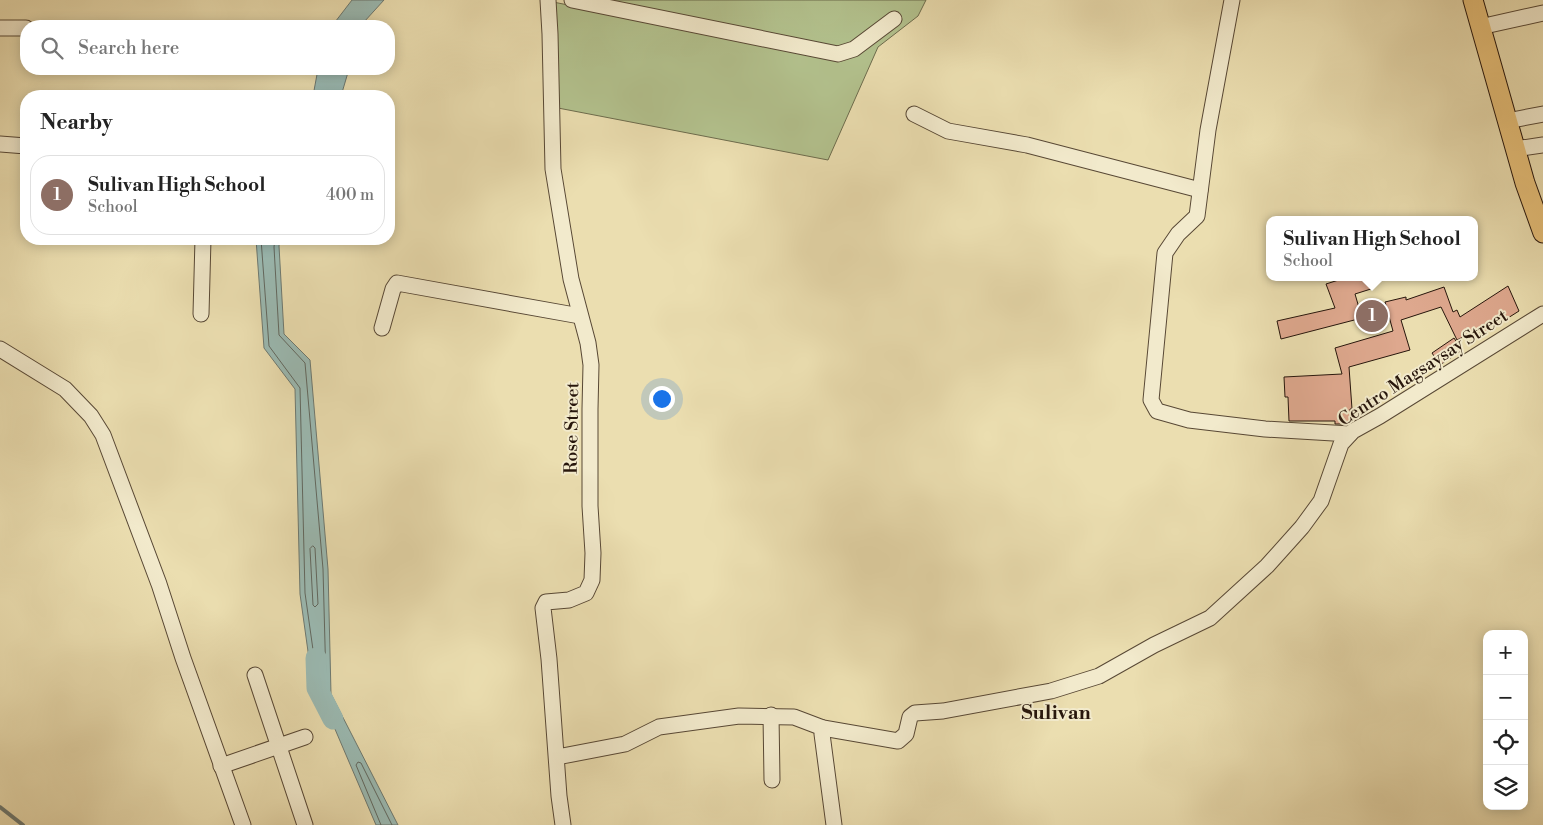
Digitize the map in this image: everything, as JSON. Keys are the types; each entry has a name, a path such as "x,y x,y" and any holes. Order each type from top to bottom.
{"main road":[{"path":"1473,0 1525,184 1543,233"}],"street":[{"name":"Rose Street","path":"548,0 553,169 570,280 591,365 590,506 593,553 592,580 586,593 569,600 546,602 543,608 563,825"},
{"path":"572,0 838,54 854,49 894,19"},
{"path":"1232,0 1208,130 1197,216 1178,234 1166,253 1150,400 1157,411 1189,420 1265,429 1350,434"},
{"path":"1480,27 1543,13"},
{"path":"0,28 20,28"},
{"path":"914,114 948,131 1027,145 1200,190"},
{"path":"1507,121 1543,114"},
{"path":"0,144 20,146"},
{"path":"1515,149 1543,145"},
{"path":"201,314 203,245"},
{"path":"382,328 393,290 397,283 580,316"},
{"name":"Centro Magsaysay Street","path":"557,757 625,744 659,727 739,716 771,715 794,717 823,728 898,741 906,734 910,717 916,713 943,711 1051,691 1099,676 1154,645 1210,618 1267,566 1302,527 1322,501 1341,444 1350,434 1543,314"},
{"path":"0,349 65,389 91,416 103,435 159,584 243,825"},
{"path":"255,675 305,825"},
{"path":"771,715 772,780"},
{"path":"823,728 822,734 834,825"},
{"path":"221,766 305,737"}],"green space":[{"path":"599,0 926,0 918,16 878,47 828,160 558,108 553,2 837,58 852,44 837,49"}],"water":[{"path":"352,0 384,0 366,20 337,20"},
{"path":"317,75 347,75 343,90 314,90"},
{"path":"256,245 279,245 284,334 310,360 328,569 331,694 398,825 376,825 311,673 300,594 295,389 264,348"}],"building":[{"path":"1335,281 1371,281 1374,288 1355,294 1362,318 1281,339 1277,321 1335,308 1326,284"},
{"path":"1508,286 1519,311 1481,335 1479,329 1457,340 1441,307 1401,320 1410,350 1349,367 1351,422 1335,424 1335,421 1289,421 1288,397 1285,397 1284,377 1342,374 1335,348 1393,331 1385,302 1406,297 1406,300 1444,287 1453,312 1457,310 1460,317"},
{"path":"1454,338 1462,350 1440,365 1432,353"}],"waterway":[{"path":"316,658 317,688 333,719"},
{"path":"0,807 23,825"}],"place":[{"name":"Sulivan High School","path":"1372,316"}],"district":[{"name":"Sulivan","path":"1056,713"}]}
